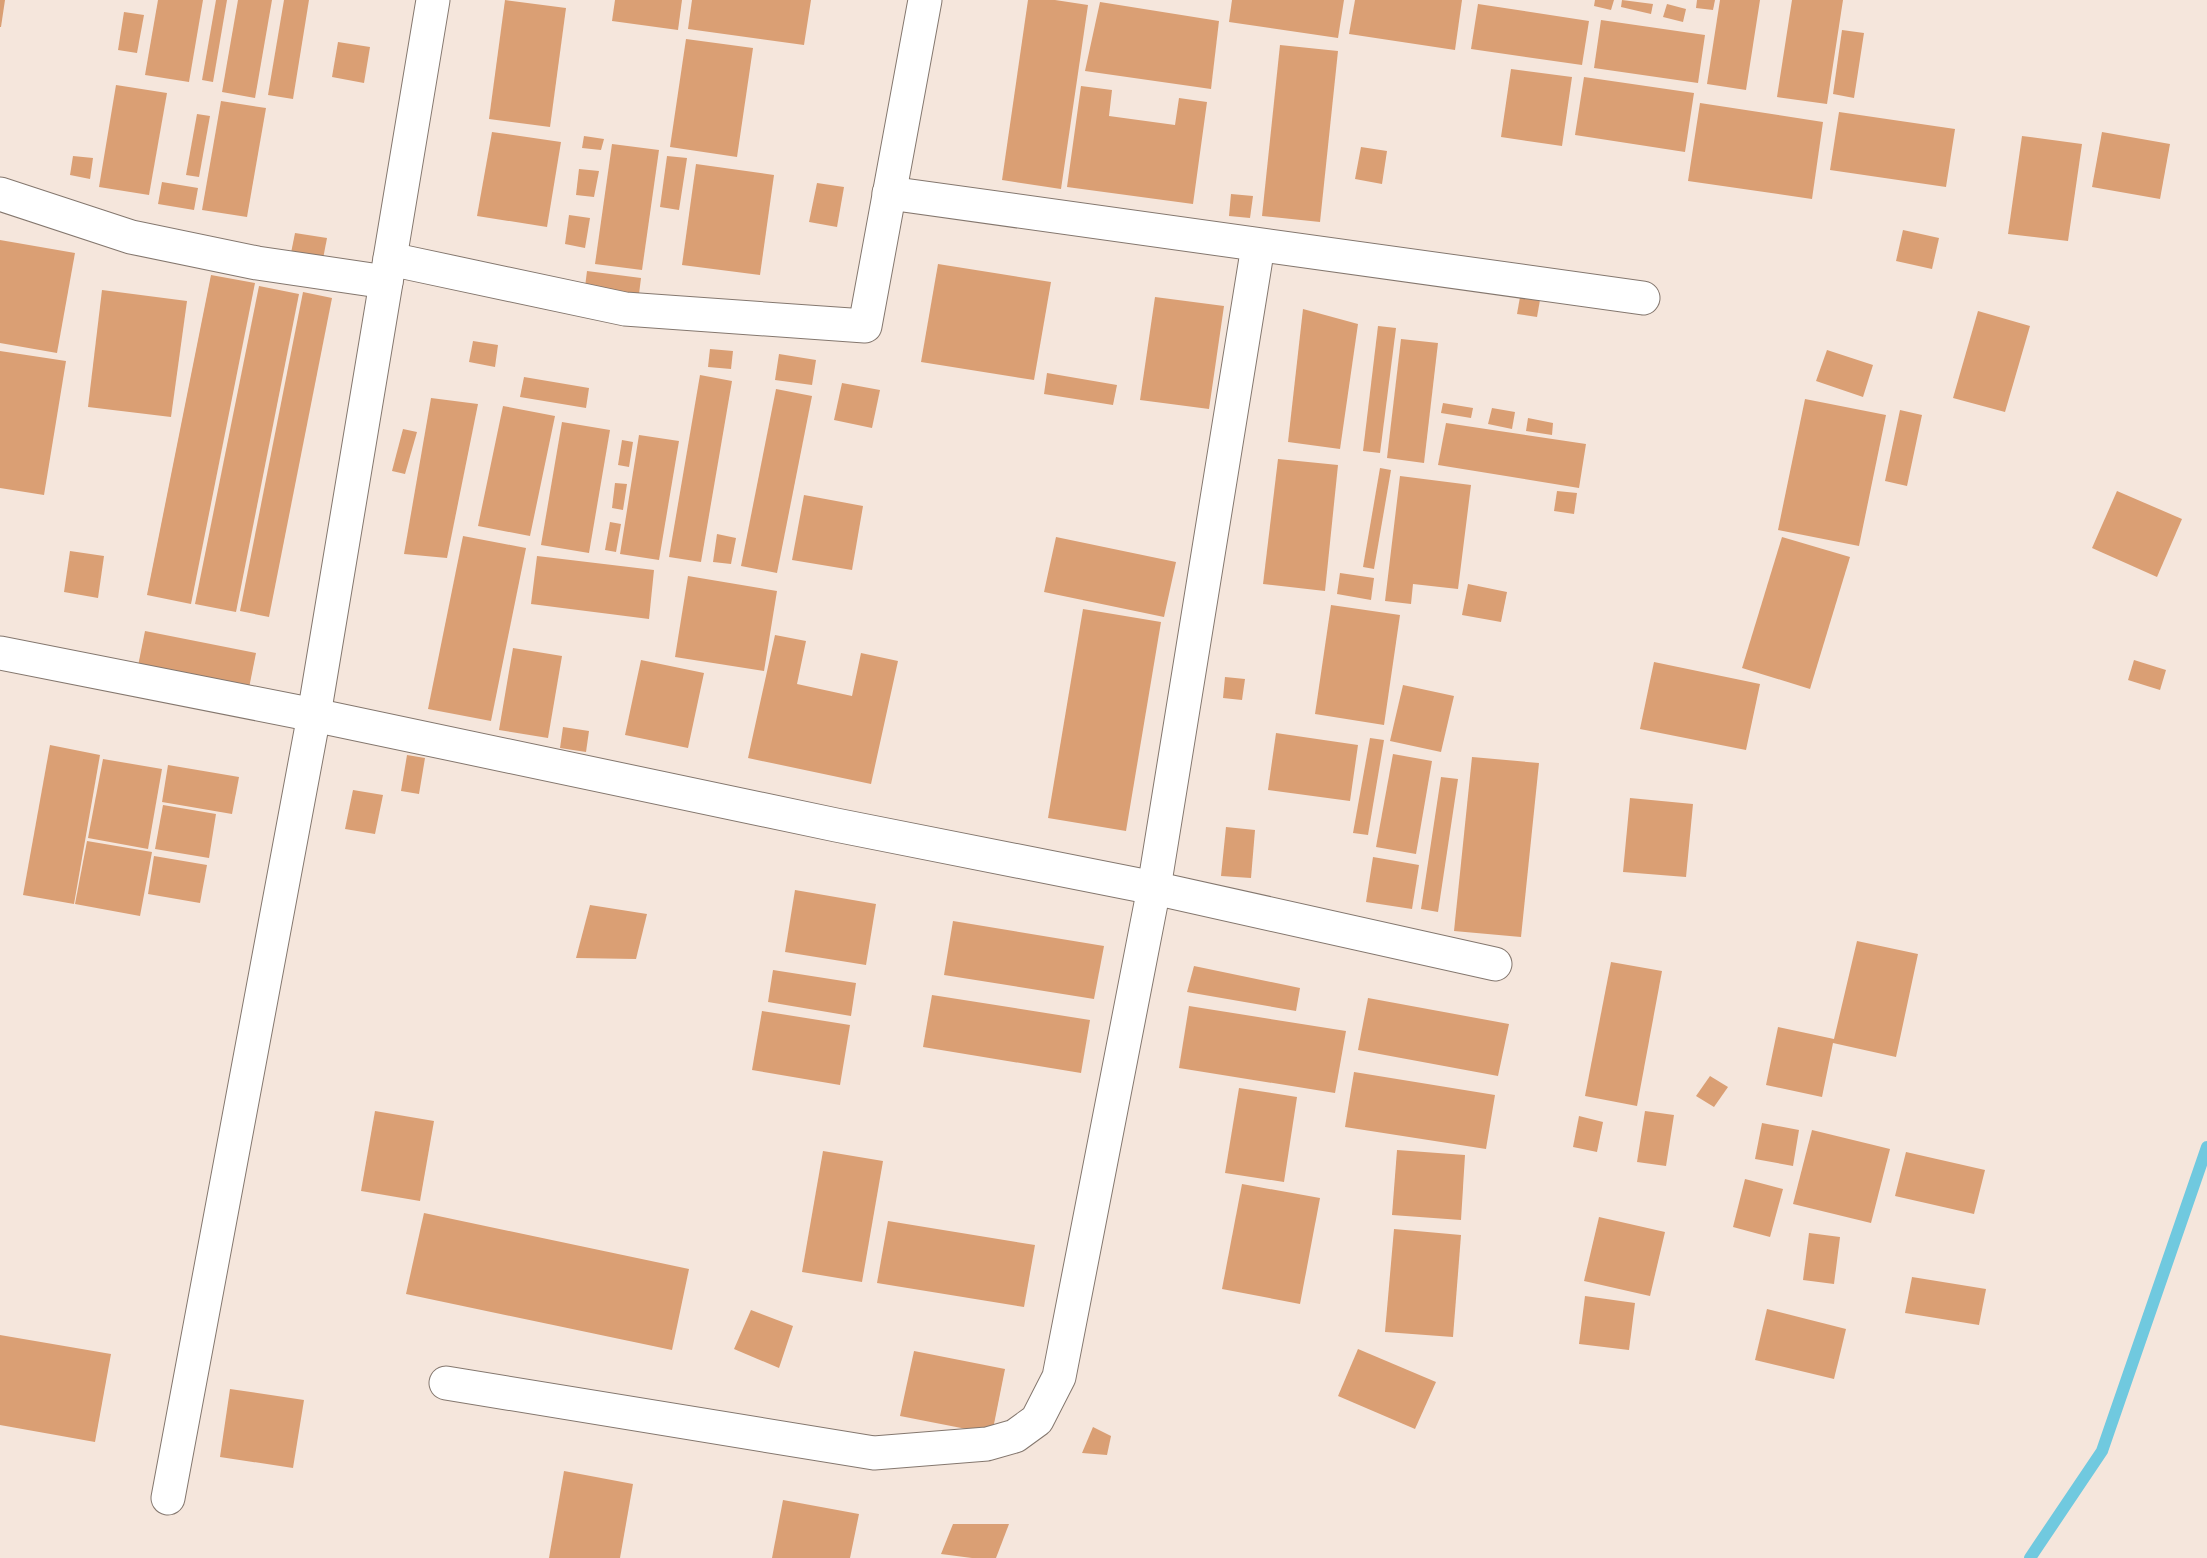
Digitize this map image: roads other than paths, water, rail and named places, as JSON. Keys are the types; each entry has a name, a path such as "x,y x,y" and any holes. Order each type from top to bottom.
{"street":[{"path":"168,1498 314,715 433,0"},
{"path":"0,194 131,237 257,263 388,271 625,309 865,326 926,0"},
{"path":"889,193 1643,298"},
{"path":"446,1383 874,1453 987,1444 1016,1436 1037,1420 1059,1377 1154,888 1258,246"},
{"path":"0,653 314,715 824,822 1154,888 1495,964"}],"waterway":[{"path":"2030,1558 2102,1451 2207,1147"}]}
